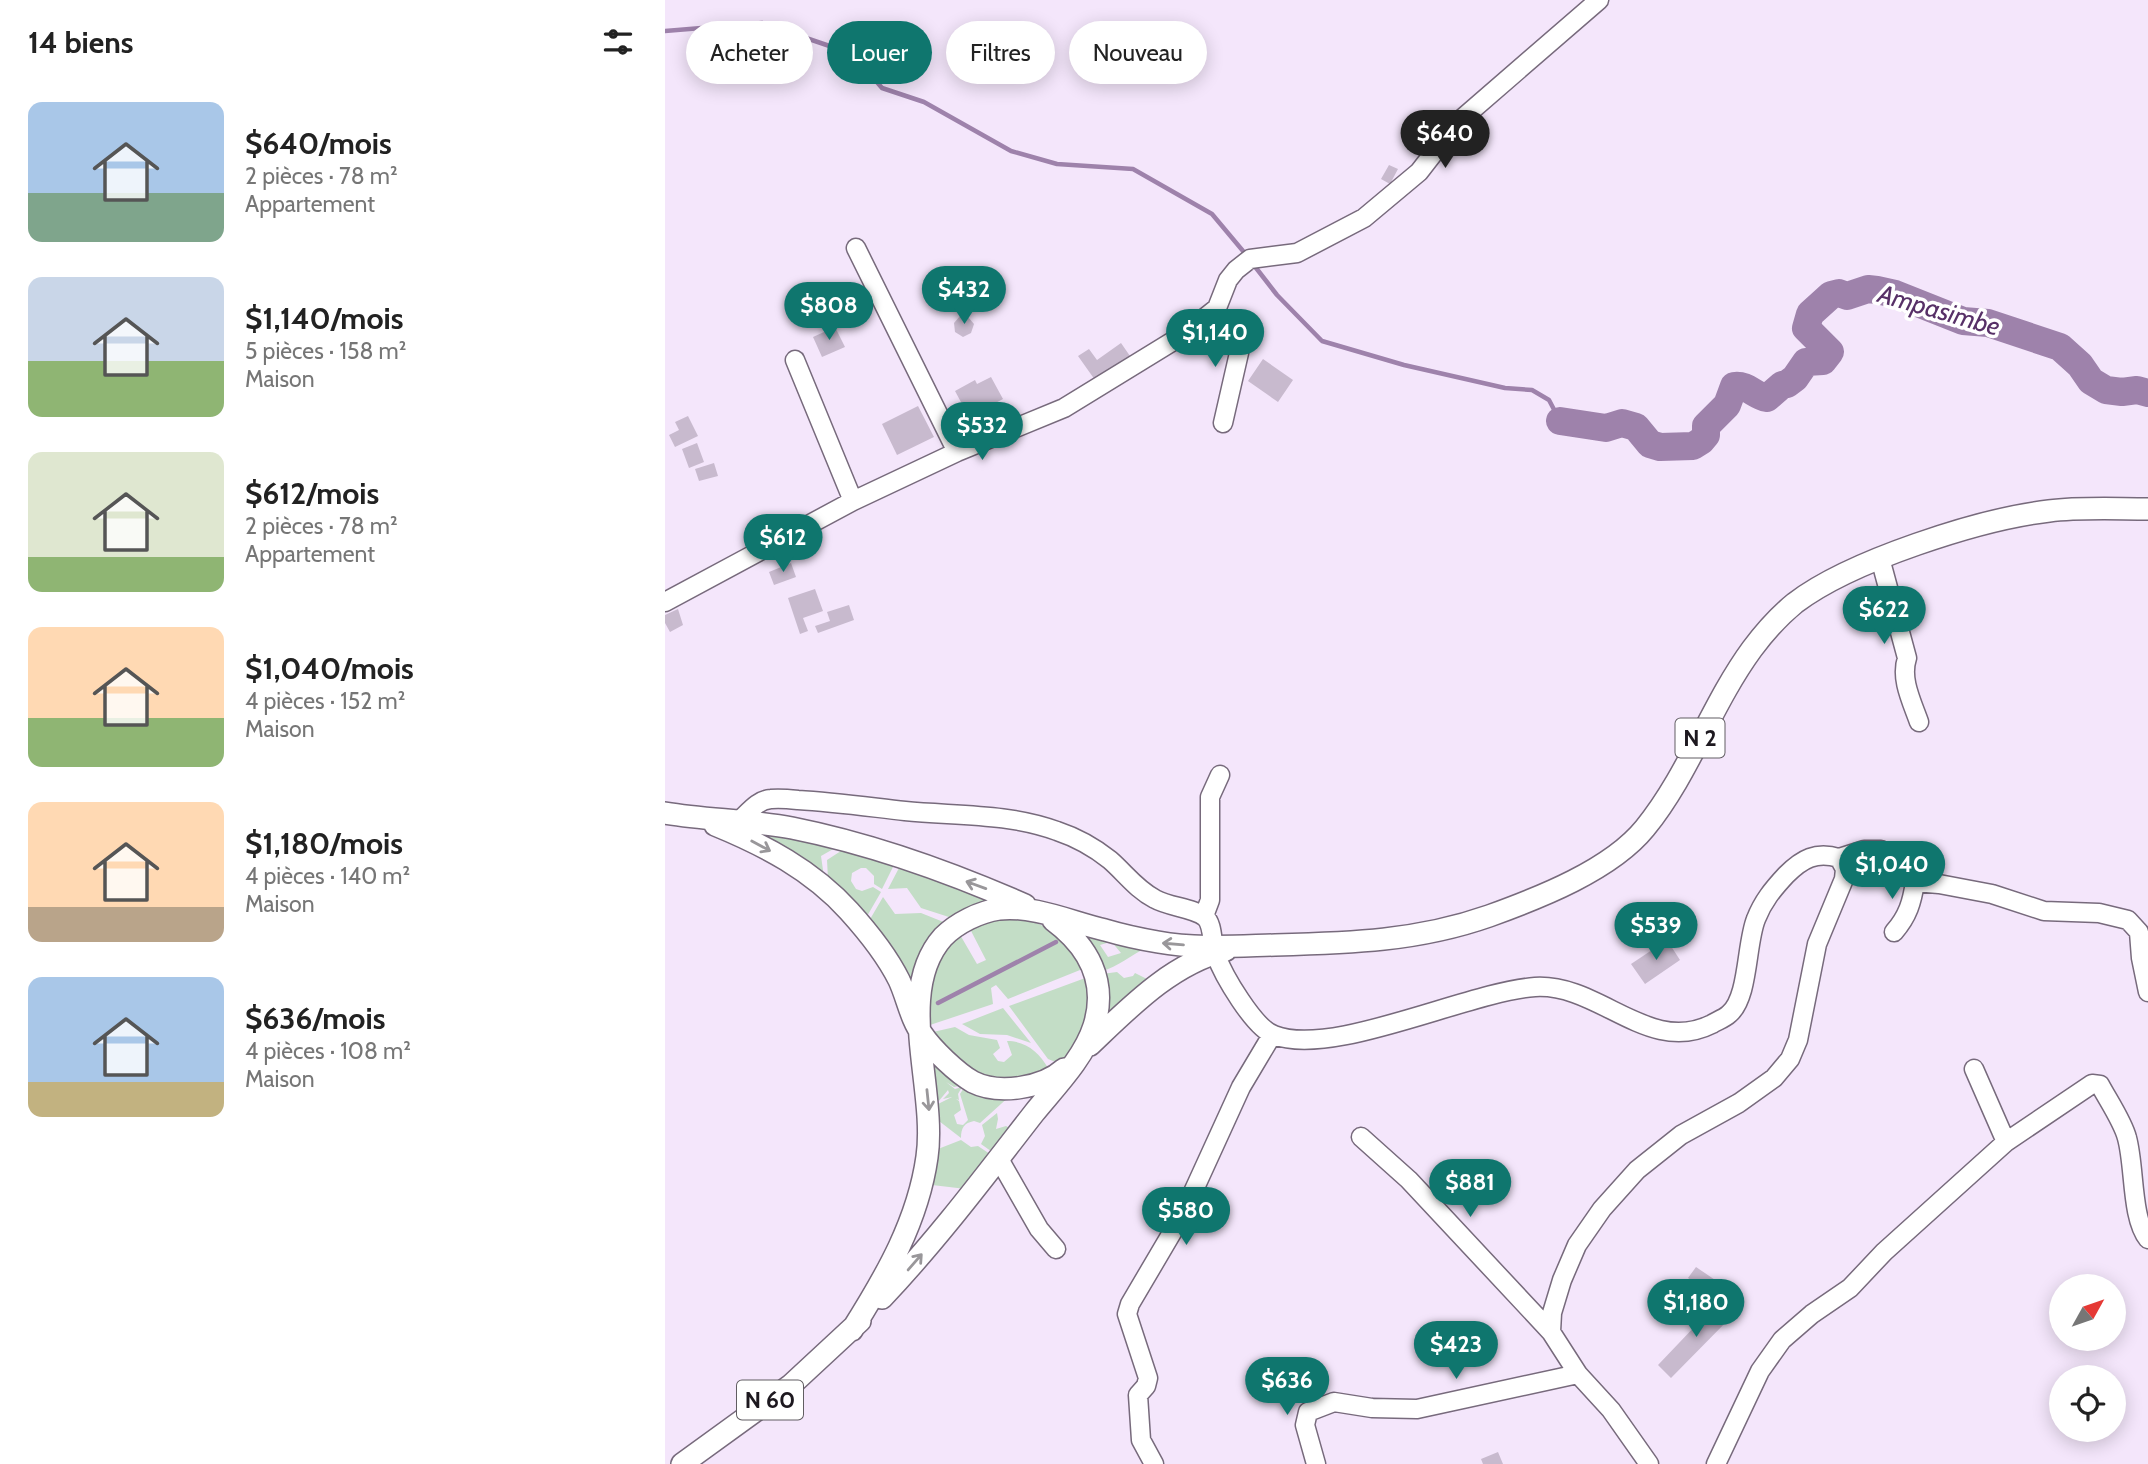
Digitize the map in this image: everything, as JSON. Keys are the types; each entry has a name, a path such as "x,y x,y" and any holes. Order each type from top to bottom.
{"main road":[{"name":"N 2","path":"1214,950 1241,946 1371,942 1432,933 1489,916 1579,878 1613,856 1644,829 1669,792 1735,675 1767,631 1797,602 1827,583 1880,558 2024,514 2067,509 2148,509"},
{"path":"665,813 790,828 852,841 996,892 1039,912 1109,932 1214,950"},
{"path":"699,819 748,839 787,860 819,883 847,909 877,944 897,976 920,1032 949,1063 973,1082 1001,1088 1023,1087 1056,1076 1141,995 1214,950"},
{"path":"1001,909 1039,912 1082,945 1092,963 1096,981 1097,1014 1094,1028 1080,1055 999,1159 913,1265 852,1330 889,1270 925,1171 930,1111 920,1032 919,989 928,959 944,937 959,924 980,914 1001,909"},
{"name":"N 60","path":"682,1464 791,1385 852,1330"}],"street":[{"path":"665,601 853,501 957,452 1064,408 1183,335 1217,308 1228,280 1250,259 1297,253 1364,218 1419,172 1457,123 1599,0"},
{"path":"856,248 957,452"},
{"path":"1183,335 1229,336 1235,341 1238,353 1223,423"},
{"path":"795,360 853,501"},
{"path":"1880,558 1907,658 1903,668 1905,682 1919,722"},
{"path":"1204,916 1210,900 1210,797 1220,775"},
{"path":"739,821 759,802 772,799 970,814 1021,821 1058,831 1110,860 1145,894 1167,906 1204,916 1209,923 1214,950 1233,989 1253,1017 1272,1035 1293,1039 1320,1039 1349,1034 1507,990 1540,987 1571,991 1654,1029 1675,1033 1696,1032 1730,1014 1739,1001 1755,921 1767,894 1795,866 1810,858 1825,854 1839,858 1864,850 1881,850 1893,858 1915,882 1992,894 2045,911 2099,913 2128,920 2139,932 2148,992"},
{"path":"1551,1332 1552,1313 1577,1245 1602,1209 1637,1170 1681,1135 1738,1103 1775,1078 1790,1059 1798,1040 1817,944 1844,879 1845,869 1839,858"},
{"path":"1894,932 1912,904 1915,882"},
{"path":"1154,1464 1141,1440 1138,1395 1146,1386 1148,1378 1127,1314 1130,1304 1183,1214 1241,1087 1272,1035"},
{"path":"1974,1069 2006,1142"},
{"path":"1716,1464 1760,1371 1782,1340 1812,1314 1850,1288 1884,1252 2006,1142 2092,1084 2100,1085 2126,1134 2133,1167 2138,1221 2148,1239"},
{"path":"1361,1137 1409,1180 1551,1332 1579,1374 1611,1410 1649,1464"},
{"path":"999,1159 1039,1229 1056,1249"},
{"path":"1316,1464 1305,1425 1308,1412 1334,1402 1372,1408 1417,1409 1579,1374"}],"green space":[{"path":"761,833 835,848 821,856 824,877 760,836"},
{"path":"844,849 894,865 882,889 874,884 874,876 866,868 852,873 851,881 856,889 862,891 873,887 881,892 866,918 828,879 827,860"},
{"path":"900,866 992,901 952,918 921,908 907,888 888,889"},
{"path":"883,897 895,914 921,913 946,923 910,988 869,921"},
{"path":"1009,917 1036,923 1054,932 1085,968 1008,999 996,985 991,988 993,1004 930,1025 927,1014 931,970 959,933 977,964 986,960 969,927"},
{"path":"1078,929 1110,942 1100,945 1108,957 1121,953 1111,941 1147,947 1102,971"},
{"path":"1117,972 1124,978 1135,973 1151,981 1102,1025 1102,974"},
{"path":"1088,977 1089,1013 1081,1036 1058,1063 1048,1059 1009,1006"},
{"path":"1003,1008 1031,1043 1007,1035 980,1034 962,1024"},
{"path":"955,1027 969,1035 997,1040 1000,1048 993,1054 998,1061 1004,1062 1012,1055 1007,1041 1020,1043 1031,1049 1048,1068 1044,1073 1016,1079 989,1079 953,1056 933,1032"},
{"path":"934,1061 964,1085 954,1087 946,1082 955,1089 962,1087 958,1094 959,1100 956,1099 961,1110 954,1115 957,1124 963,1125 968,1120 960,1094 965,1086 1012,1094 980,1123 974,1121 965,1125 961,1138 939,1121 938,1104 952,1097 943,1099 949,1093 948,1090 938,1102"},
{"path":"997,1113 996,1129 1006,1126 1013,1130 995,1154 981,1144 985,1136 982,1125"},
{"path":"961,1140 971,1147 978,1146 993,1156 966,1189 932,1185 938,1149"}],"building":[{"path":"1389,165 1398,169 1390,184 1381,179"},
{"path":"960,316 968,317 974,324 971,333 963,337 955,332 954,323"},
{"path":"835,327 845,347 822,357 813,337"},
{"path":"1121,343 1130,356 1095,380 1078,356 1089,349 1097,360"},
{"path":"1263,359 1293,380 1278,402 1248,381"},
{"path":"991,377 1003,399 969,417 955,391 975,380 977,384"},
{"path":"918,406 934,437 897,455 882,424"},
{"path":"979,414 986,427 971,435 964,422"},
{"path":"688,416 698,436 675,447 669,435 679,430 675,422"},
{"path":"697,443 704,462 689,468 682,449"},
{"path":"714,463 718,476 699,481 695,469"},
{"path":"791,563 796,577 774,585 769,572"},
{"path":"815,589 823,611 803,618 808,631 800,634 788,598"},
{"path":"849,605 854,620 818,633 815,626 830,621 827,612"},
{"path":"678,609 683,625 670,632 665,623 665,615"},
{"path":"1667,940 1680,960 1645,984 1631,964"},
{"path":"1696,1267 1727,1288 1720,1300 1688,1278"},
{"path":"1719,1301 1733,1315 1671,1378 1658,1365"},
{"path":"1498,1452 1503,1464 1483,1464 1481,1459"}],"waterway":[{"path":"665,31 762,23 853,54 882,88 924,102 1011,151 1057,164 1133,169 1212,214 1248,257"},
{"path":"1253,264 1277,295 1322,341 1404,365 1505,388 1532,390 1549,400 1560,421"},
{"name":"Ampasimbe","path":"1560,421 1606,428 1622,423 1636,427 1650,444 1660,447 1693,446 1706,435 1706,426 1727,405 1734,386 1743,387 1767,398 1795,378 1806,362 1823,361 1830,352 1806,328 1810,314 1831,295 1839,293 1847,296 1868,289 1895,294 1963,321 1988,323 2060,347 2080,365 2091,381 2106,390 2137,390 2148,393"},
{"path":"938,1003 1056,942"}]}
